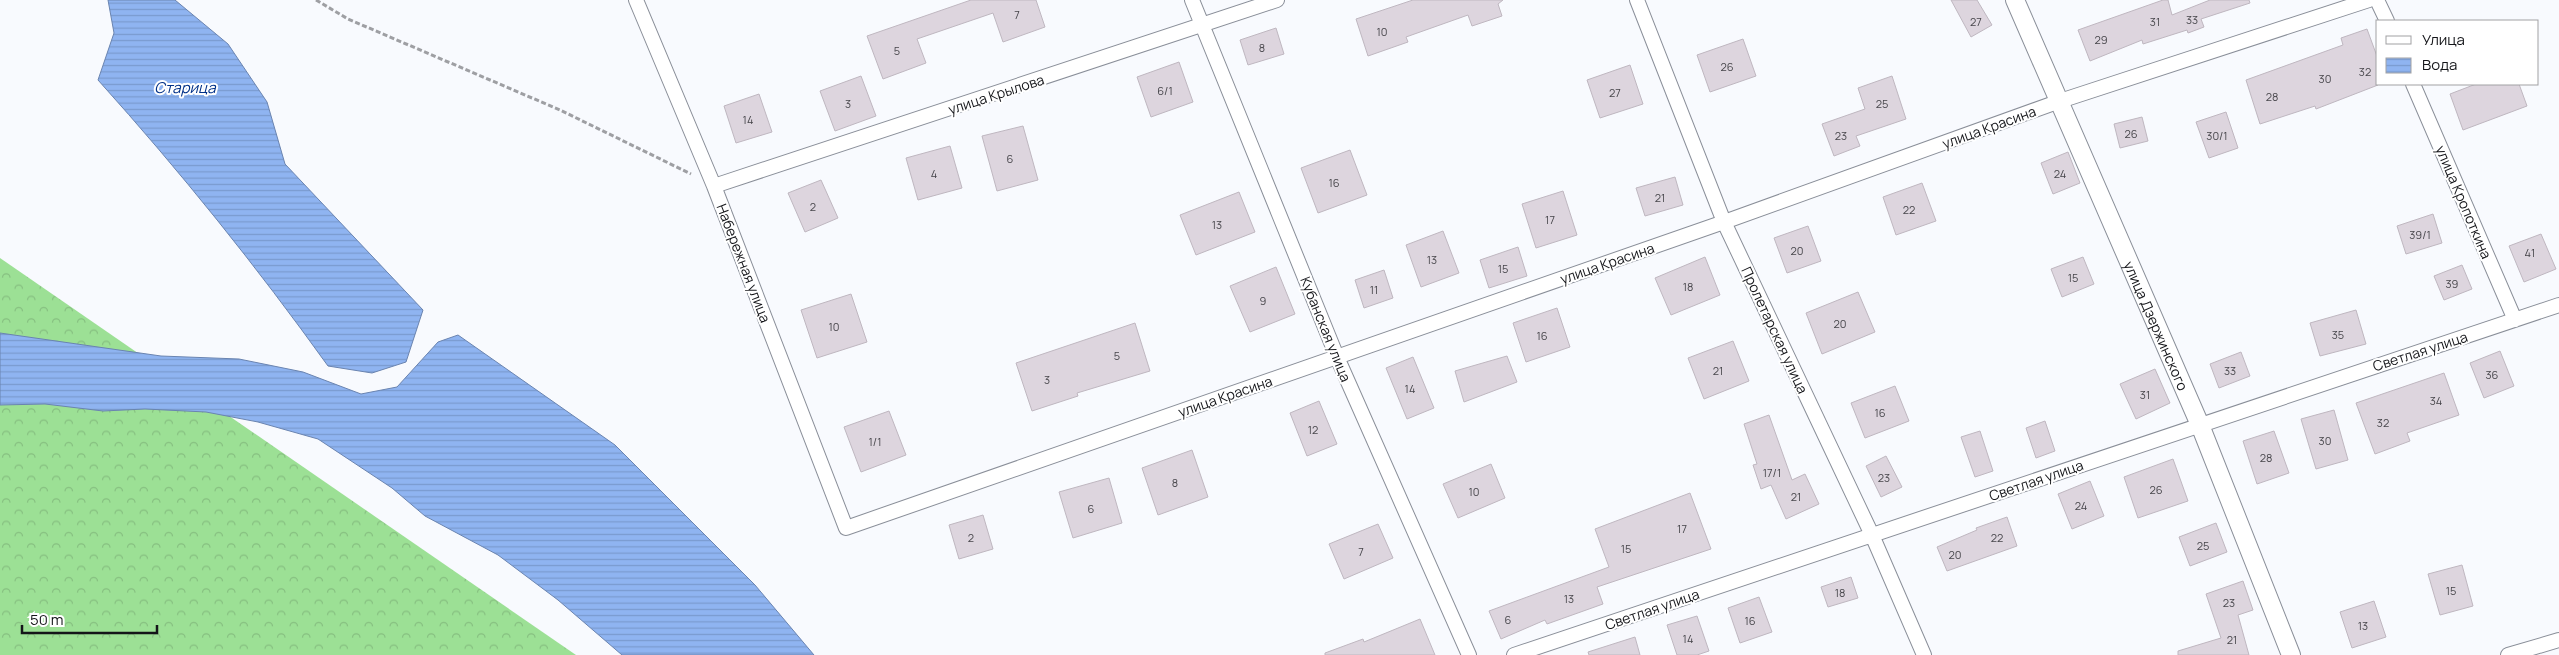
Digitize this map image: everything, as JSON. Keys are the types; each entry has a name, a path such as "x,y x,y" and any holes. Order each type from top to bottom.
{"street":[{"name":"Набережная улица","path":"636,0 714,186 846,528"},
{"name":"Кубанская улица","path":"1192,0 1337,357 1469,655"},
{"name":"улица Крылова","path":"714,186 1204,26 1277,0"},
{"name":"Пролетарская улица","path":"1637,0 1724,222 1872,535 1924,655"},
{"name":"улица Дзержинского","path":"2015,0 2200,425 2291,655"},
{"name":"улица Красина","path":"846,528 1724,222 2060,101 2369,0"},
{"path":"2378,0 2387,20"},
{"name":"улица Кропоткина","path":"2413,85 2515,320"},
{"name":"Светлая улица","path":"1514,655 2559,305"},
{"path":"2508,655 2559,640"}],"path":[{"path":"316,0 348,19 560,110 714,186"}],"green space":[{"path":"0,258 576,655 0,655"}],"water":[{"name":"Старица","path":"108,0 175,0 228,44 267,102 285,164 423,310 406,362 372,373 328,366 274,292 217,220 159,149 98,80 114,33"},
{"path":"0,333 161,356 239,359 303,372 361,394 397,387 438,342 458,335 615,445 755,585 814,655 622,655 558,600 498,555 425,516 392,488 318,439 258,422 206,412 145,409 103,411 45,404 0,405"}],"building":[{"path":"971,0 1036,0 1045,27 1003,42 993,13 917,39 926,63 883,79 867,36"},
{"path":"1413,0 1503,0 1498,4 1502,16 1472,26 1468,15 1406,37 1408,42 1368,56 1356,19"},
{"path":"1951,0 1977,0 1992,25 1971,37"},
{"path":"2163,0 2168,0 2172,15 2210,0 2249,0 2250,3 2201,19 2204,27 2188,33 2187,30 2143,44 2142,40 2090,61 2078,30"},
{"path":"1276,28 1284,54 1248,65 1240,40"},
{"path":"2367,29 2376,54 2376,85 2378,85 2316,109 2315,106 2260,124 2246,80 2343,45 2341,38"},
{"path":"1743,39 1756,76 1710,92 1697,55"},
{"path":"1179,62 1193,102 1151,117 1137,77"},
{"path":"1630,65 1643,104 1600,118 1587,80"},
{"path":"861,76 876,116 835,131 820,91"},
{"path":"1892,76 1906,119 1856,136 1860,146 1834,156 1822,124 1865,109 1858,88"},
{"path":"2473,85 2519,85 2527,106 2463,130 2450,94"},
{"path":"759,94 772,132 736,143 724,106"},
{"path":"2226,112 2238,148 2209,158 2196,122"},
{"path":"2142,117 2148,141 2120,148 2114,124"},
{"path":"1023,126 1038,180 997,191 982,136"},
{"path":"950,146 962,188 918,200 906,158"},
{"path":"1350,150 1367,195 1318,213 1301,168"},
{"path":"2068,152 2080,183 2053,194 2041,163"},
{"path":"1675,177 1683,205 1645,216 1636,188"},
{"path":"821,180 838,218 805,232 788,193"},
{"path":"1922,183 1936,221 1896,235 1883,197"},
{"path":"1563,191 1577,235 1536,248 1522,204"},
{"path":"1239,192 1255,232 1196,255 1180,215"},
{"path":"2433,214 2442,243 2406,254 2397,226"},
{"path":"1808,226 1821,261 1787,273 1774,238"},
{"path":"1443,231 1459,273 1421,287 1406,245"},
{"path":"2541,234 2556,269 2524,282 2509,246"},
{"path":"1518,247 1527,276 1489,288 1480,260"},
{"path":"1705,257 1720,295 1671,315 1655,278"},
{"path":"2083,257 2094,284 2062,297 2051,269"},
{"path":"2462,265 2472,289 2444,300 2434,276"},
{"path":"1276,267 1295,314 1250,332 1230,286"},
{"path":"1384,270 1393,298 1364,308 1355,280"},
{"path":"1858,292 1875,332 1822,354 1806,313"},
{"path":"851,294 867,342 817,358 801,310"},
{"path":"1557,308 1570,347 1526,362 1513,323"},
{"path":"2356,310 2366,344 2320,356 2310,323"},
{"path":"1135,323 1150,371 1077,393 1078,396 1032,411 1016,363"},
{"path":"1733,341 1749,381 1704,399 1688,358"},
{"path":"2500,351 2514,386 2484,398 2470,363"},
{"path":"2241,352 2250,376 2219,388 2210,364"},
{"path":"1507,356 1517,382 1464,402 1455,371"},
{"path":"1413,357 1434,408 1407,419 1386,368"},
{"path":"2155,369 2170,403 2136,419 2120,384"},
{"path":"2444,373 2459,415 2407,433 2410,441 2375,454 2356,403"},
{"path":"1895,386 1909,421 1865,438 1851,403"},
{"path":"1319,401 1337,444 1307,456 1290,413"},
{"path":"2334,410 2348,460 2316,469 2301,419"},
{"path":"889,411 906,455 861,472 844,427"},
{"path":"1769,415 1792,480 1805,474 1819,504 1786,519 1771,485 1761,489 1753,465 1757,464 1744,424"},
{"path":"2045,421 2055,451 2036,458 2026,428"},
{"path":"1980,431 1993,471 1975,477 1961,437"},
{"path":"2274,431 2289,473 2257,484 2243,441"},
{"path":"1192,450 1208,497 1158,515 1142,468"},
{"path":"1886,456 1902,487 1881,497 1866,466"},
{"path":"2173,459 2188,501 2138,518 2124,477"},
{"path":"1491,464 1505,498 1458,518 1443,484"},
{"path":"1109,478 1122,523 1073,538 1059,492"},
{"path":"2090,481 2104,516 2072,529 2058,494"},
{"path":"1690,493 1711,549 1597,587 1603,604 1547,624 1545,620 1501,639 1489,611 1609,567 1595,529"},
{"path":"983,515 993,549 959,559 949,525"},
{"path":"2007,517 2017,546 1947,571 1937,547 1977,530 1976,528"},
{"path":"2216,523 2227,552 2190,566 2179,537"},
{"path":"1378,524 1393,558 1344,579 1329,544"},
{"path":"2462,565 2473,606 2440,615 2428,574"},
{"path":"1851,577 1858,598 1828,607 1821,587"},
{"path":"2243,581 2253,610 2238,615 2249,655 2178,655 2178,651 2221,638 2206,594"},
{"path":"1759,597 1772,632 1740,643 1728,608"},
{"path":"2374,601 2386,637 2352,648 2340,612"},
{"path":"1697,616 1709,651 1697,655 1677,655 1667,625"},
{"path":"1420,619 1435,655 1325,655 1325,653 1363,639 1364,642"},
{"path":"1635,637 1640,655 1589,655 1588,652"}]}
